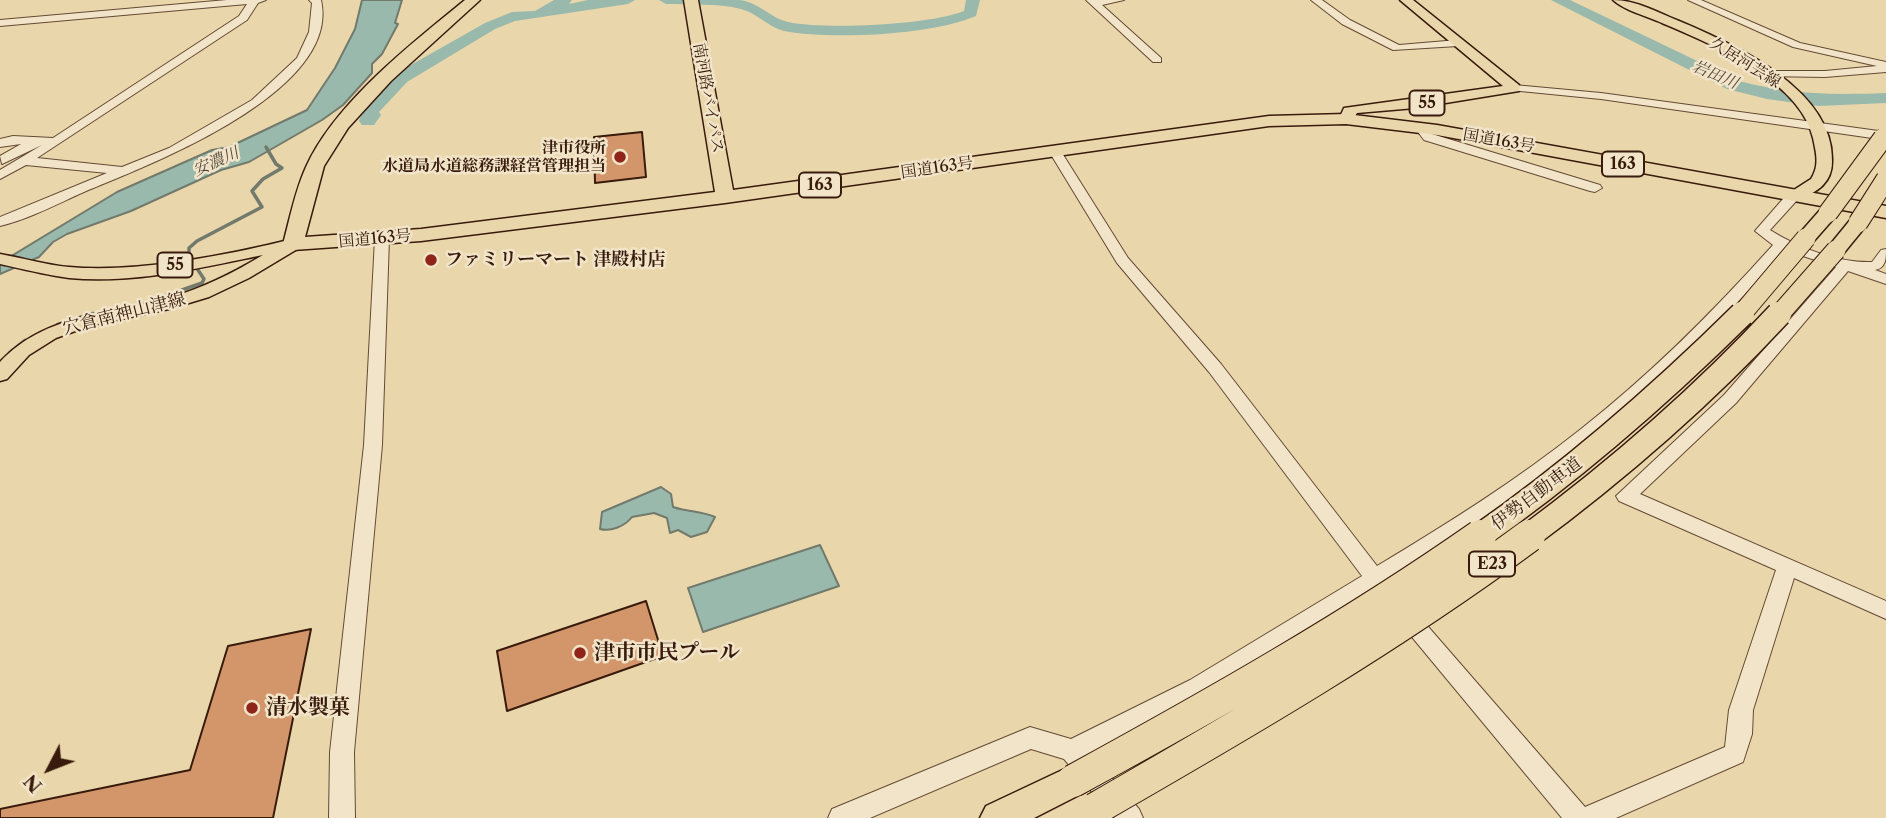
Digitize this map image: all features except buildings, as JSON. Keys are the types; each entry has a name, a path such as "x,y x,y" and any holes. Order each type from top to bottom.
{"highway":[{"path":"293,244 315,165 333,137 400,65 473,0"},
{"name":"南河路バイパス","path":"691,0 725,197"},
{"name":"国道163号","path":"293,244 383,239 725,197 1258,122 1346,119 1421,128 1886,212"},
{"name":"伊勢自動車道","path":"998,818 1073,766 1288,662 1436,567 1524,505 1670,385 1749,307 1794,241 1828,213 1886,135"},
{"name":"伊勢自動車道","path":"1086,813 1311,684 1461,587 1628,459 1696,398 1841,258 1858,223 1886,179"}],"main road":[{"path":"1406,0 1514,88"},
{"name":"久居河芸線","path":"1619,0 1712,41 1773,78 1803,104 1817,126 1825,155 1822,174 1812,189 1794,195"},
{"name":"55","path":"1346,119 1349,111 1356,109 1415,104 1514,88"},
{"name":"55","path":"0,258 56,270 108,273 158,268 293,244"},
{"name":"穴倉南神山津線","path":"0,374 28,346 55,331 88,320 187,299 252,268 293,244"}],"street":[{"path":"0,23 258,0"},
{"path":"0,175 57,142 243,18 258,0"},
{"path":"0,222 173,151 256,102 294,69 306,53 314,32 317,2 314,0"},
{"path":"1093,1 1119,0"},
{"path":"1316,0 1346,22 1397,48 1458,43"},
{"path":"1693,0 1797,44 1886,67"},
{"path":"1093,1 1157,60"},
{"path":"1773,78 1886,67"},
{"path":"1514,88 1612,97 1886,135"},
{"path":"1421,128 1428,137 1595,188"},
{"path":"0,143 13,140 57,142"},
{"path":"2,160 36,141"},
{"path":"1056,152 1122,260 1215,368 1374,578 1578,818"},
{"path":"25,161 126,172"},
{"path":"1794,195 1762,231 1841,258 1886,279"},
{"path":"342,818 342,752 373,444 383,239"},
{"path":"1073,766 1462,524 1586,435 1634,394 1794,241"},
{"path":"1841,258 1876,266 1886,253"},
{"path":"1841,258 1730,399 1626,496 1886,610"},
{"path":"1588,818 1735,754 1740,734 1741,710 1787,567"},
{"path":"841,818 1030,738 1073,766 1130,818"}],"water":[{"name":"安濃川","path":"362,0 402,0 395,23 398,24 382,54 372,64 372,73 343,105 249,162 221,170 131,211 67,234 53,242 39,257 0,274 0,263 117,192 212,150 229,147 307,110 335,68 355,29"},
{"path":"661,487 671,494 673,507 715,517 707,532 691,537 678,530 670,533 667,518 654,513 632,517 613,529 600,529 602,512"},
{"path":"820,545 839,586 703,632 688,588"}],"waterway":[{"path":"368,121 372,115 370,111 401,78 490,26 512,17 538,15 565,0"},
{"path":"550,13 583,5 628,0"},
{"path":"666,0 739,4 785,26 823,29 937,23 971,13 973,0"},
{"name":"岩田川","path":"1558,0 1733,85 1767,94 1818,101 1886,98"},
{"path":"189,257 189,248 197,241 262,207 252,191 263,179 282,168 276,164 266,147"},
{"path":"88,316 145,303 202,283 204,279 196,267"},
{"path":"88,316 93,314"},
{"path":"58,325 88,316"},
{"path":"10,353 25,341"}],"place":[{"name":"津市役所 水道局水道総務課経営管理担当","path":"620,157"},
{"name":"ファミリーマート 津殿村店","path":"431,260"},
{"name":"津市市民プール","path":"580,653"},
{"name":"清水製菓","path":"252,708"}]}
